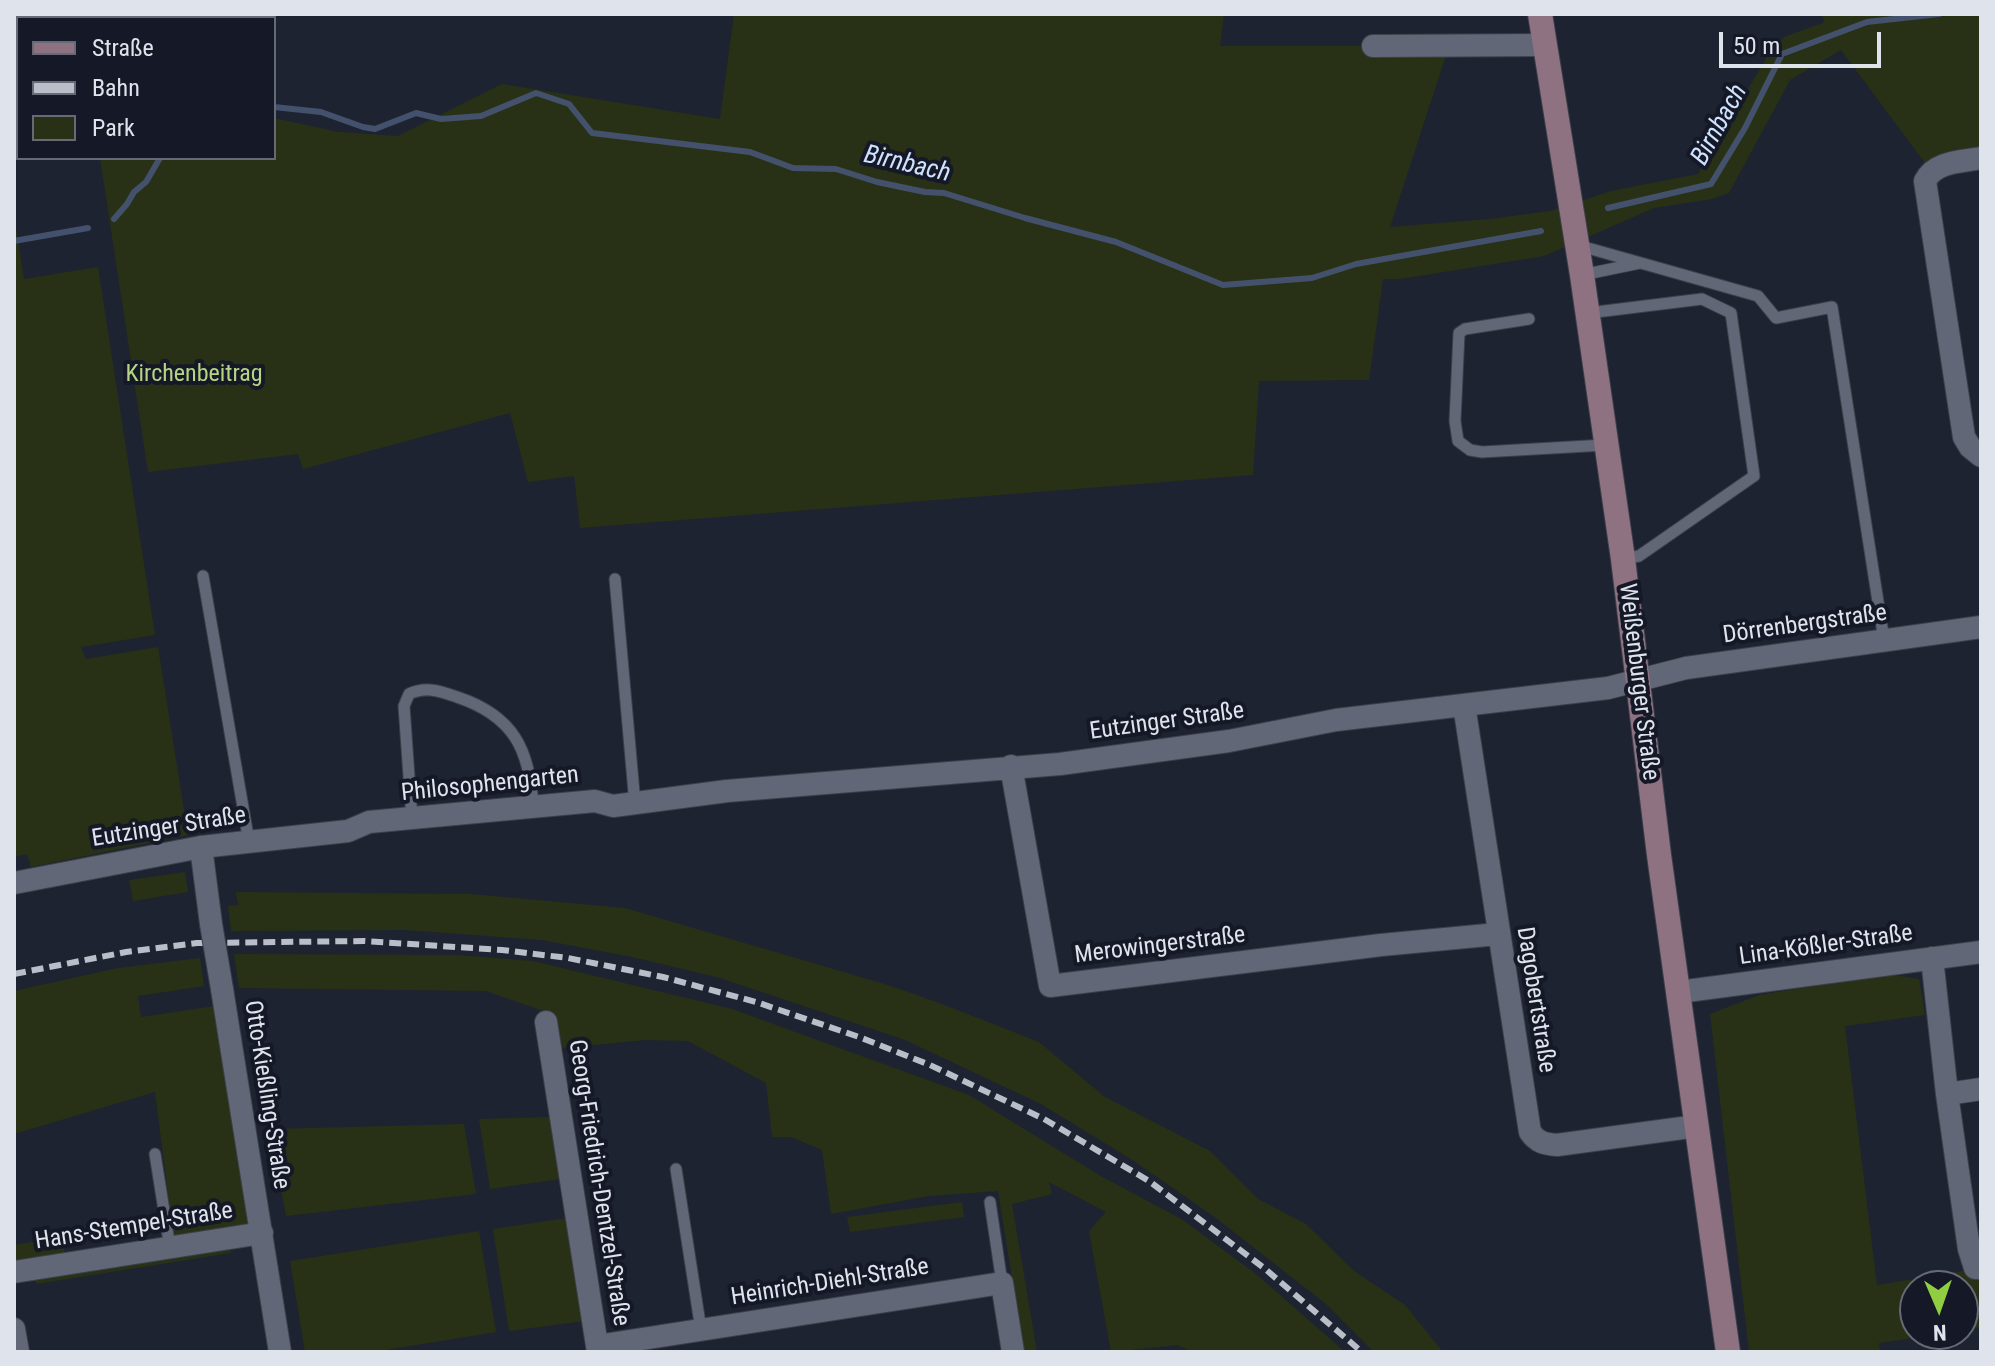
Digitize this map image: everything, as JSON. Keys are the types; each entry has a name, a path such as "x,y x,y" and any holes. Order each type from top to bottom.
{"street":[{"name":"Weißenburger Straße","path":"1540,14 1623,559 1728,1352"},
{"path":"1373,46 1545,45"},
{"path":"1981,158 1940,166 1931,171 1925,181 1964,437 1981,456"},
{"name":"Dörrenbergstraße","path":"1638,682 1686,668 1981,627"},
{"name":"Eutzinger Straße","path":"702,796 868,778 903,778 1060,764 1200,745 1336,720 1539,697 1638,682"},
{"name":"Dagobertstraße","path":"1464,705 1527,1124 1534,1139 1557,1145 1697,1126"},
{"name":"Merowingerstraße","path":"1011,766 1050,986 1381,945 1498,934"},
{"name":"Philosophengarten","path":"333,833 348,831 369,822 595,801 613,806 702,796"},
{"name":"Eutzinger Straße","path":"14,883 201,847 333,833"},
{"name":"Otto-Kießling-Straße","path":"201,847 280,1352"},
{"name":"Lina-Kößler-Straße","path":"1679,992 1981,952"},
{"path":"1932,958 1969,1249 1975,1268 1981,1268"},
{"name":"Georg-Friedrich-Dentzel-Straße","path":"546,1022 598,1349"},
{"path":"1947,1094 1981,1089"},
{"name":"Hans-Stempel-Straße","path":"14,1272 262,1233"},
{"path":"1002,1283 1013,1352"},
{"name":"Heinrich-Diehl-Straße","path":"598,1349 1002,1283"},
{"path":"14,1329 18,1352"}],"lane":[{"path":"1577,245 1758,296 1776,318 1832,307 1884,640"},
{"path":"1582,275 1644,262"},
{"path":"1587,313 1702,299 1731,313 1754,476 1639,556 1623,559"},
{"path":"1529,319 1465,329 1459,333 1455,421 1458,441 1470,450 1482,452 1605,445"},
{"path":"203,576 249,842"},
{"path":"615,579 635,804"},
{"path":"412,820 404,706 409,694 420,688 463,698 485,707 502,719 523,751 533,807"},
{"path":"155,1154 170,1248"},
{"path":"676,1169 701,1330"},
{"path":"990,1202 1002,1283"}],"green space":[{"name":"Kirchenbeitrag","path":"734,14 1224,14 1220,46 1449,46 1390,227 1490,219 1550,211 1611,191 1698,174 1768,55 1784,37 1825,22 1821,14 1981,14 1981,158 1931,171 1841,50 1790,80 1729,193 1712,199 1654,208 1544,256 1400,279 1383,279 1369,380 1259,381 1253,475 580,528 574,476 528,482 510,413 303,469 298,454 148,472 100,160 276,160 276,118 339,132 398,136 502,84 720,119"},
{"path":"14,215 24,279 98,267 155,635 81,647 86,659 158,647 188,835 31,867 27,854 14,857"},
{"path":"185,872 188,892 133,901 129,880"},
{"path":"236,892 471,894 625,908 888,985 942,1004 1039,1042 1105,1097 1210,1151 1258,1199 1306,1224 1354,1271 1405,1305 1443,1352 1374,1352 1326,1304 1216,1218 1134,1161 1041,1104 905,1040 720,978 542,940 405,930 231,931 228,906 238,905"},
{"path":"234,954 458,955 533,961 732,1009 969,1095 1099,1175 1183,1220 1256,1274 1345,1352 1192,1352 1178,1345 1111,1352 1089,1231 1106,1212 1049,1182 1052,1194 1012,1204 1037,1352 1024,1352 998,1191 929,1196 831,1214 822,1150 791,1137 772,1137 766,1083 688,1041 646,1040 550,1049 546,1012 486,991 239,988"},
{"path":"200,958 204,986 138,996 141,1017 215,1006 252,1229 174,1240 155,1092 14,1134 14,991 118,968"},
{"path":"1888,974 1919,979 1925,1015 1845,1026 1877,1285 1899,1281 1899,1340 1879,1343 1880,1352 1749,1352 1710,1014 1759,995"},
{"path":"551,1117 560,1179 490,1189 479,1119"},
{"path":"464,1124 476,1194 286,1216 272,1129"},
{"path":"962,1202 964,1217 850,1232 847,1217"},
{"path":"567,1218 584,1321 509,1331 493,1229"},
{"path":"479,1231 496,1332 373,1352 305,1352 290,1261"},
{"path":"62,1237 65,1255 14,1263 14,1245"},
{"path":"230,1247 231,1253 36,1284 35,1278"},
{"path":"1981,1268 1981,1328 1979,1270 1969,1270"}],"waterway":[{"name":"Birnbach","path":"1608,208 1711,184 1745,128 1782,54 1867,22 1939,14"},
{"name":"Birnbach","path":"276,107 321,112 375,129 416,113 441,119 481,116 536,93 569,104 592,133 750,152 793,168 836,169 877,182 944,193 1116,242 1223,285 1312,278 1356,264 1541,231"},
{"name":"Birnbach","path":"114,219 134,192 146,182 159,160"},
{"name":"Birnbach","path":"14,241 88,228"}],"railway":[{"path":"14,974 126,952 197,943 364,941 502,950 568,958 663,977 756,1002 930,1065 1044,1119 1149,1181 1264,1268 1362,1352"}]}
